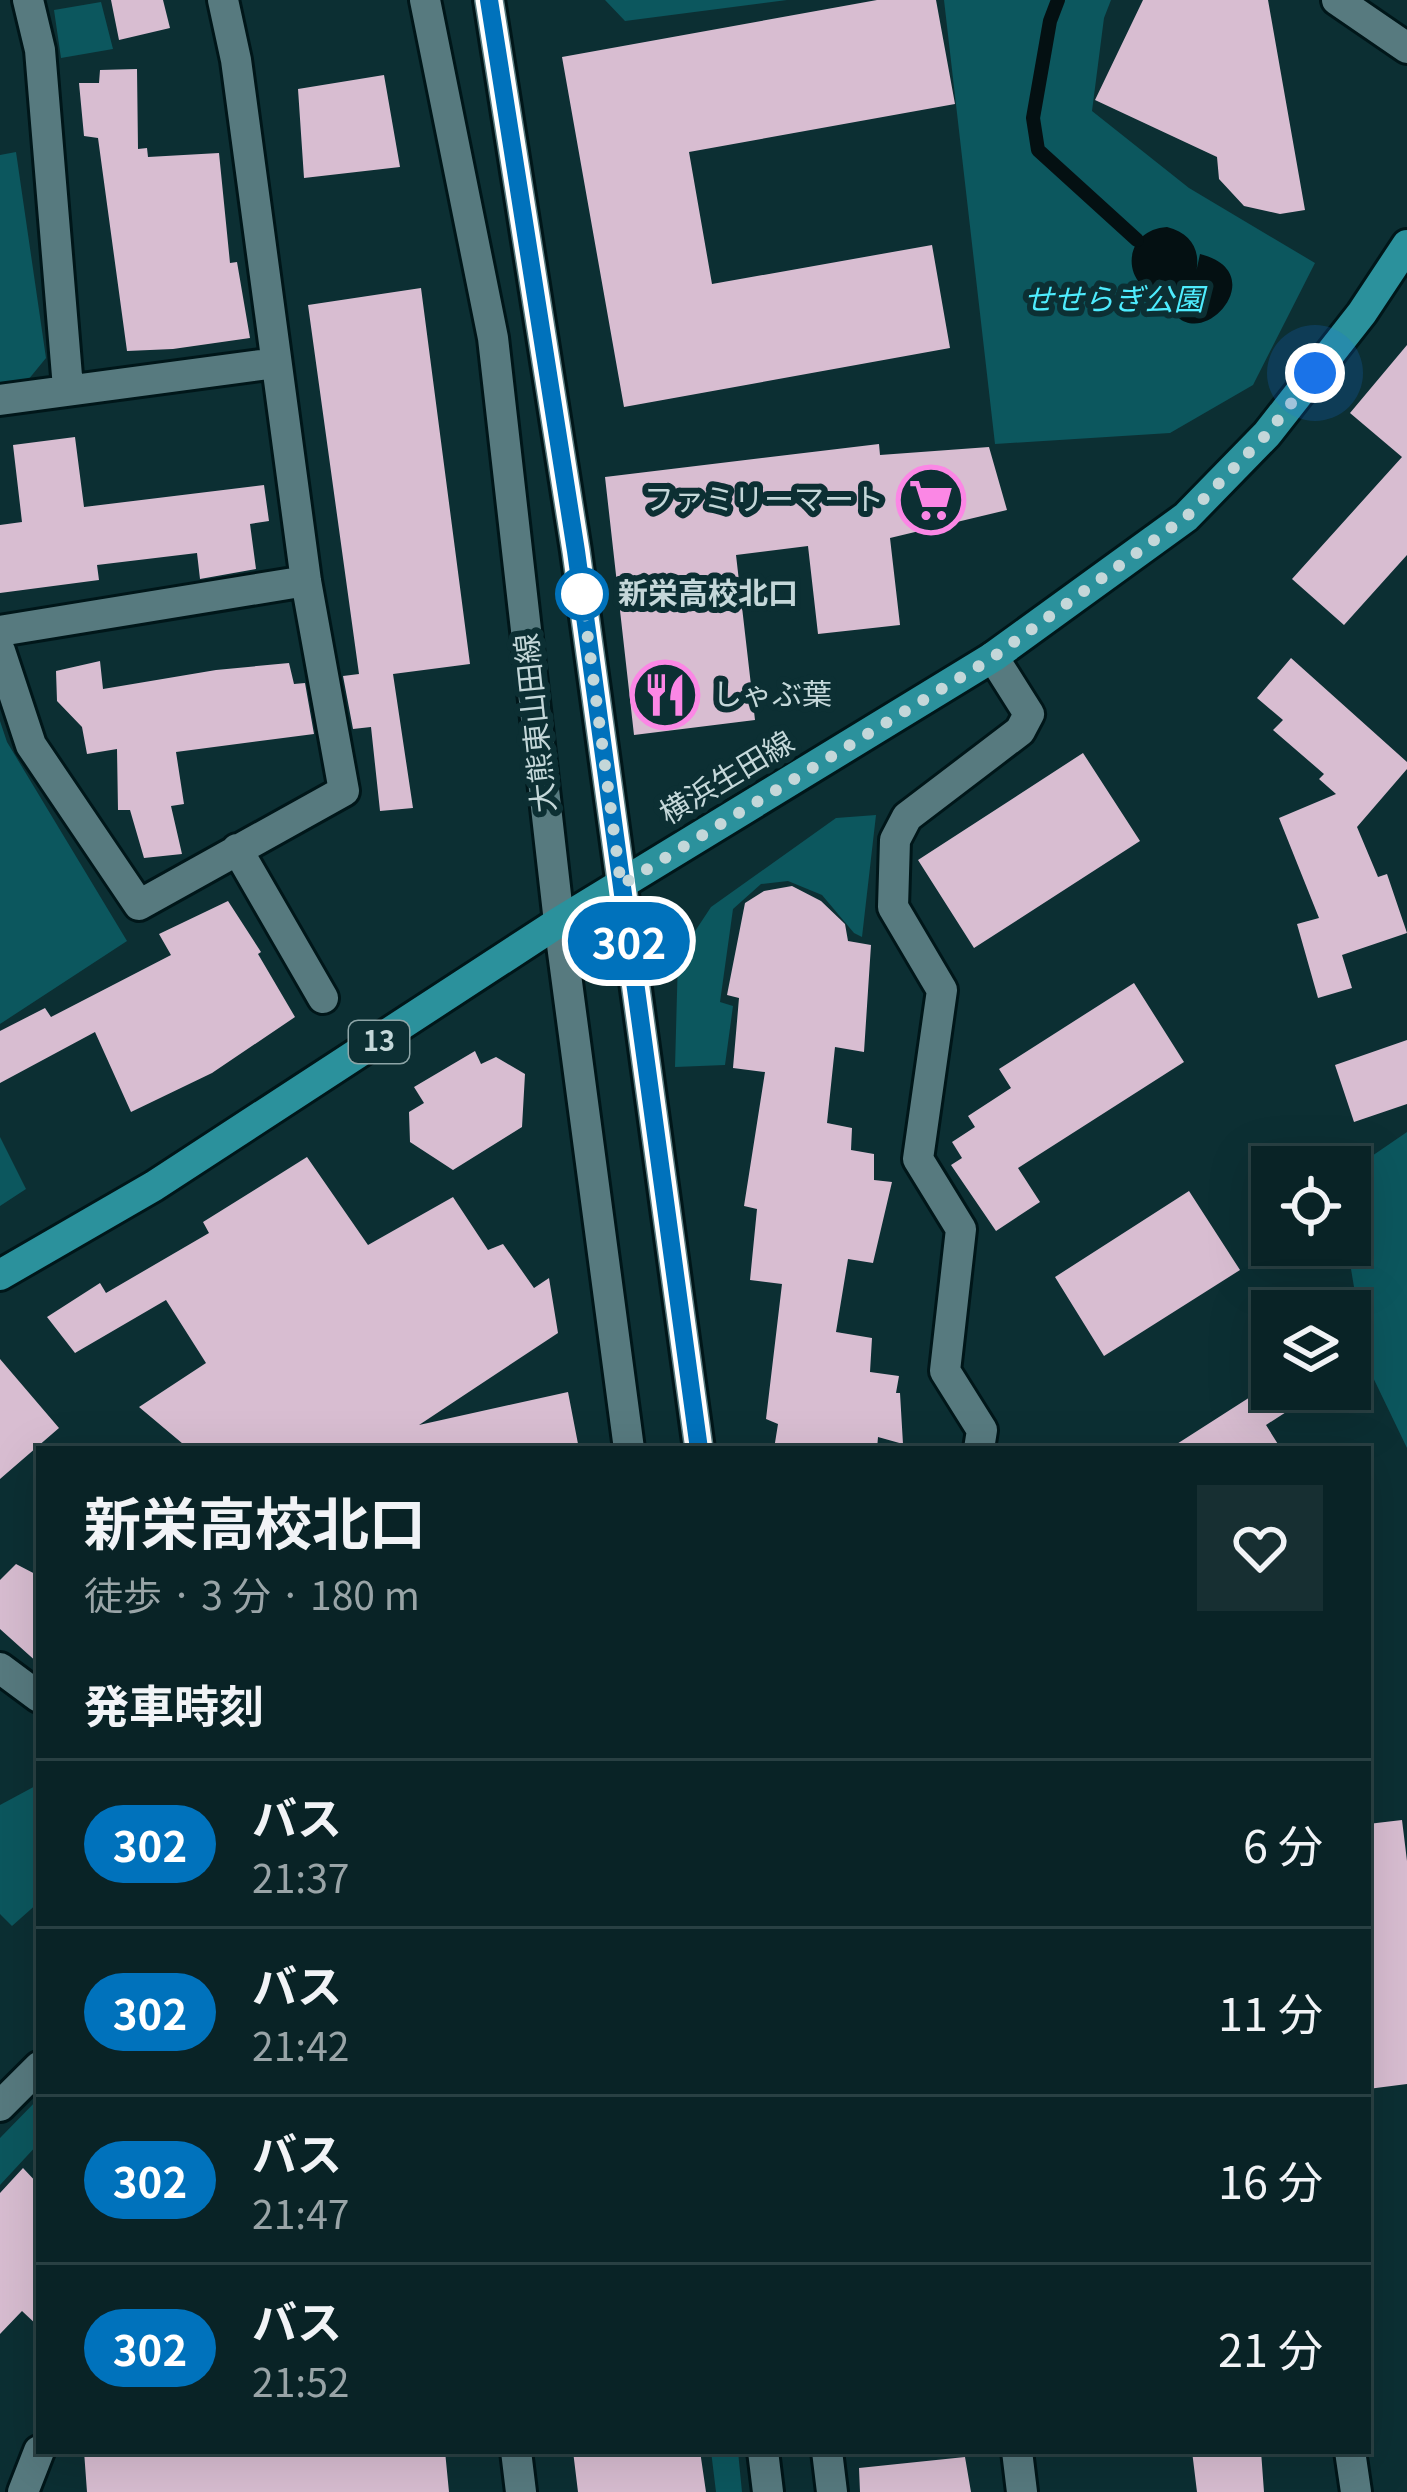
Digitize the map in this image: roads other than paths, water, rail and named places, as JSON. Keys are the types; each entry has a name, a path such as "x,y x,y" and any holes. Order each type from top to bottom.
{"main road":[{"name":"横浜生田線","path":"0,1276 154,1186 352,1048 992,658 1186,517 1267,434 1362,313 1407,245"}],"street":[{"path":"28,0 40,50 68,388"},
{"path":"0,651 31,745 139,905 344,790 306,581 236,60 223,0"},
{"name":"大熊東山田線","path":"425,0 493,338 559,922 629,1446"},
{"name":"大熊東山田線","path":"489,0 576,551 699,1446"},
{"path":"1337,0 1407,48"},
{"path":"0,400 276,363"},
{"path":"0,631 306,581"},
{"path":"980,1446 982,1430 945,1371 961,1229 918,1159 942,990 893,907 895,840 907,818 1020,731 1029,714 992,658"},
{"path":"237,849 322,998"},
{"path":"0,1669 36,1694"},
{"path":"0,2106 36,2070"},
{"path":"23,2492 38,2454"},
{"path":"516,2454 520,2492"},
{"path":"763,2454 768,2492"},
{"path":"827,2454 832,2492"},
{"path":"1017,2454 1022,2492"},
{"path":"1350,2454 1356,2492"}],"waterway":[{"path":"1058,0 1033,118 1038,150 1137,240"}],"place":[{"name":"ファミリーマート","path":"931,500"},
{"name":"新栄高校北口","path":"582,594"},
{"name":"しゃぶ葉","path":"665,695"}],"park label":[{"name":"せせらぎ公園","path":"1114,300"}]}
